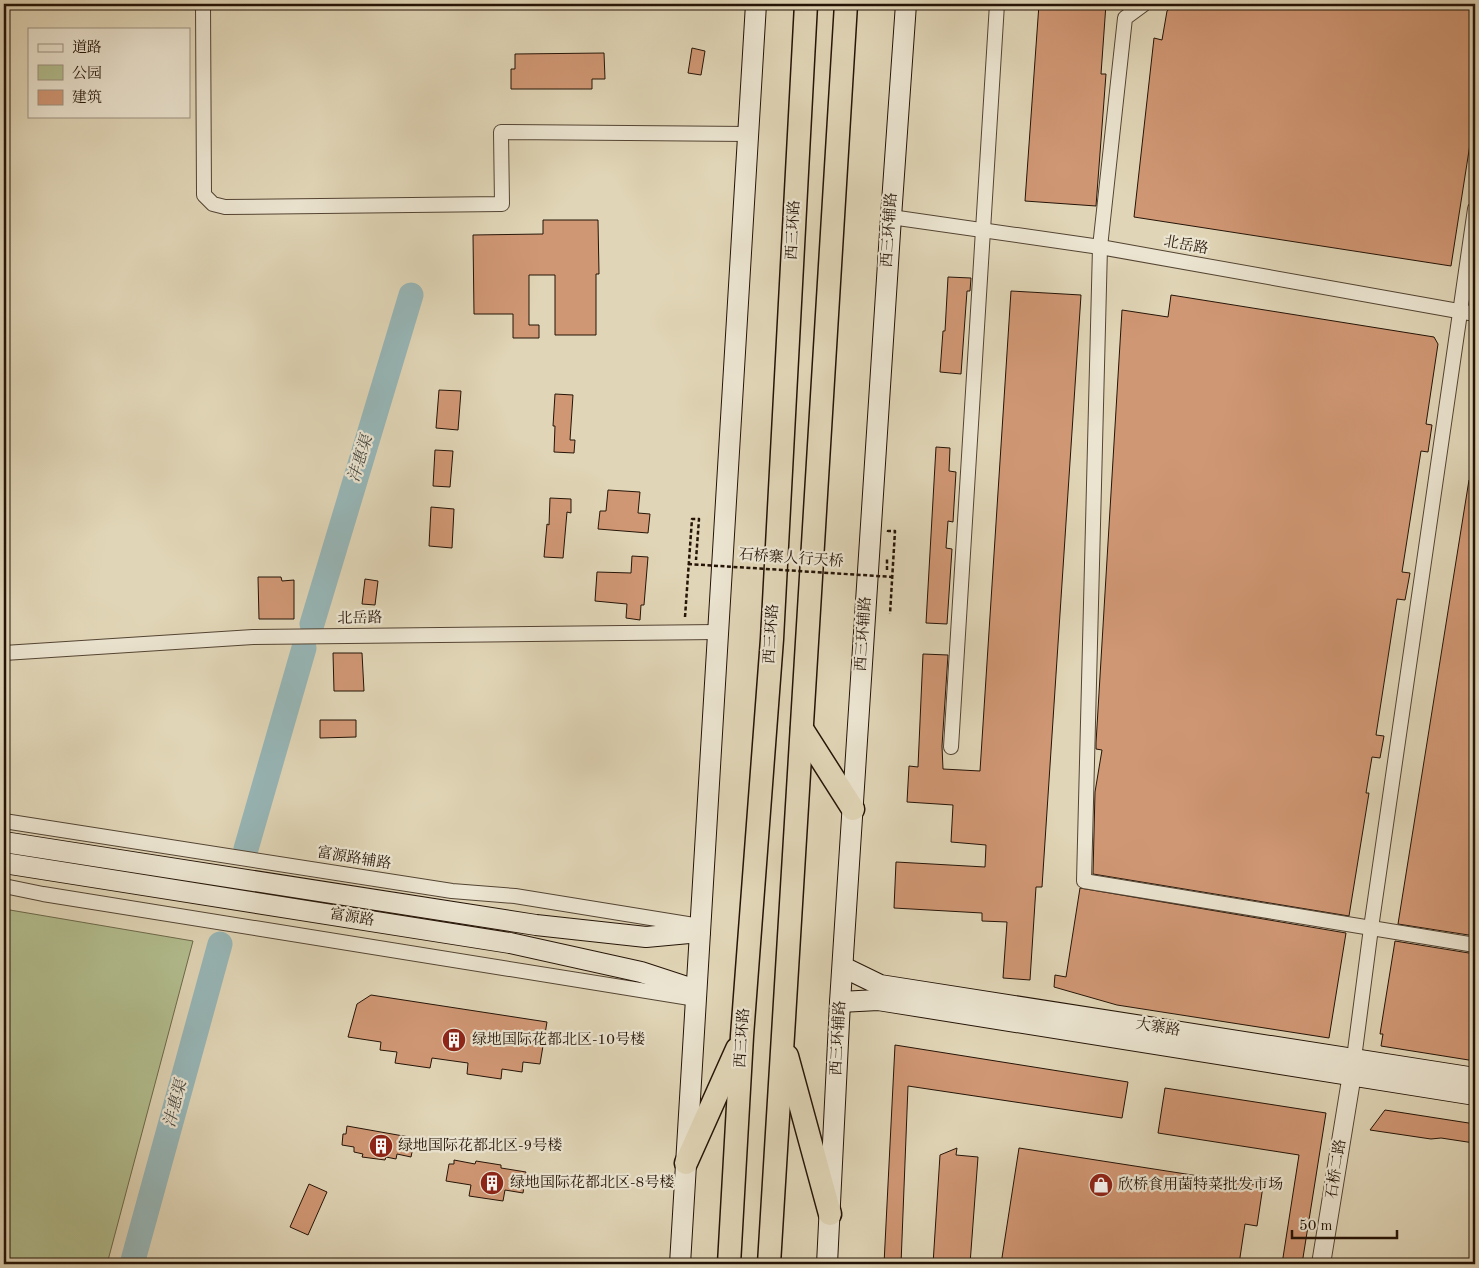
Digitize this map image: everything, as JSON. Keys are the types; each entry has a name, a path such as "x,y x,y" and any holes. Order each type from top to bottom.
{"highway":[{"path":"769,1264 846,4"},
{"path":"841,76 857,4"},
{"name":"西三环路","path":"729,1264 742,1036 772,639 806,7"},
{"path":"802,729 854,810"},
{"path":"686,1163 742,1036"},
{"path":"783,1038 830,1214"}],"main road":[{"path":"680,1264 756,4"},
{"name":"西三环辅路","path":"827,1264 840,1002 844,966 906,4"},
{"name":"富源路","path":"4,842 536,925 646,938 700,929"},
{"name":"富源路","path":"4,863 510,942 641,972 696,995"},
{"name":"大寨路","path":"844,966 880,985 1353,1067 1475,1095"},
{"name":"大寨路","path":"840,1002 878,1000 1353,1067 1475,1078"}],"street":[{"path":"203,4 204,195 213,204 225,207 502,204 501,132 748,134"},
{"path":"951,747 997,4"},
{"path":"1144,4 1125,18 1100,247 1084,881 1475,945"},
{"path":"1353,1067 1371,928 1475,209"},
{"name":"北岳路","path":"891,217 1100,247 1475,314"},
{"name":"北岳路","path":"4,653 253,637 717,632"},
{"name":"富源路辅路","path":"4,821 452,891 515,896 700,929"},
{"path":"4,886 43,894 696,995"},
{"name":"石桥二路","path":"1321,1264 1353,1067"}],"path":[{"path":"685,617 692,519 699,519 696,560"},
{"path":"888,540 888,530 895,531 890,614"},
{"path":"887,570 888,550"},
{"name":"石桥寨人行天桥","path":"688,564 893,577"}],"green space":[{"path":"4,909 193,941 107,1264 4,1264"}],"building":[{"path":"1039,4 1106,4 1101,74 1106,74 1096,206 1025,201"},
{"path":"1175,4 1475,4 1475,112 1451,266 1134,217 1154,38 1162,40 1167,11"},
{"path":"692,48 705,51 701,75 688,73"},
{"path":"604,53 605,79 592,79 592,89 511,89 511,69 515,69 515,54"},
{"path":"543,220 598,220 599,274 596,274 596,335 555,335 555,275 529,275 529,325 539,325 539,338 513,338 513,314 474,314 473,235 543,234"},
{"path":"948,277 971,278 970,291 967,291 961,374 940,372 943,331 945,331"},
{"path":"1011,291 1081,295 1042,887 1036,887 1030,980 1003,978 1007,922 982,921 982,913 894,908 896,862 985,867 986,845 951,842 953,805 907,802 909,766 918,767 923,654 948,655 942,746 943,769 980,771"},
{"path":"1171,295 1434,337 1438,344 1426,424 1432,425 1428,452 1421,451 1402,572 1410,573 1405,600 1397,599 1376,735 1384,736 1380,758 1372,757 1366,793 1369,793 1349,916 1093,874 1095,792 1102,750 1096,749 1096,743 1122,310 1168,317"},
{"path":"439,390 461,391 458,430 436,428"},
{"path":"555,394 573,395 570,440 575,440 574,453 554,452"},
{"path":"936,447 950,448 949,471 956,472 953,522 948,521 946,548 952,549 947,624 926,623"},
{"path":"435,450 453,451 450,487 433,486"},
{"path":"1469,480 1475,480 1475,936 1398,924"},
{"path":"608,490 640,492 638,513 650,514 648,533 598,529 600,511 606,511"},
{"path":"550,498 571,499 571,513 567,512 563,558 544,557 547,524 549,525"},
{"path":"431,507 454,509 452,548 429,546"},
{"path":"632,556 648,557 644,605 641,605 640,620 626,618 627,604 595,601 597,572 631,573"},
{"path":"258,577 281,577 282,581 294,580 294,619 259,619"},
{"path":"365,579 378,581 375,605 362,604"},
{"path":"333,653 362,653 364,691 334,691"},
{"path":"320,720 356,720 356,737 320,738"},
{"path":"1080,888 1346,933 1329,1038 1117,1005 1054,987 1055,975 1066,977"},
{"path":"1395,941 1475,954 1475,1061 1381,1046 1383,1034 1380,1034"},
{"name":"绿地国际花都北区-10号楼","path":"371,995 547,1022 540,1064 523,1062 522,1072 502,1069 501,1079 467,1074 468,1063 432,1058 430,1068 395,1063 397,1052 380,1050 381,1042 348,1037 357,1004"},
{"path":"895,1045 1128,1082 1122,1118 908,1086 901,1264 884,1264"},
{"path":"1165,1088 1326,1113 1302,1264 1282,1264 1299,1155 1158,1133"},
{"path":"1385,1110 1475,1124 1474,1143 1370,1130"},
{"name":"绿地国际花都北区-9号楼","path":"347,1126 409,1137 409,1141 414,1142 411,1157 397,1154 396,1159 386,1157 385,1160 362,1157 363,1154 354,1152 354,1147 342,1145 343,1134 346,1134"},
{"path":"957,1148 956,1155 978,1157 970,1264 933,1264 940,1155"},
{"path":"1019,1148 1263,1186 1257,1226 1245,1224 1239,1264 1001,1264"},
{"name":"绿地国际花都北区-8号楼","path":"454,1160 475,1164 476,1161 501,1165 501,1168 526,1172 523,1193 505,1190 503,1201 469,1196 471,1185 446,1181 449,1164 454,1164"},
{"path":"309,1184 327,1192 308,1235 290,1227"}],"waterway":[{"name":"沣惠渠","path":"312,624 411,295"},
{"name":"沣惠渠","path":"246,849 304,648"},
{"name":"沣惠渠","path":"132,1264 220,944"}],"place":[{"name":"绿地国际花都北区-10号楼","path":"454,1040"},
{"name":"绿地国际花都北区-9号楼","path":"381,1146"},
{"name":"绿地国际花都北区-8号楼","path":"492,1183"},
{"name":"欣桥食用菌特菜批发市场","path":"1101,1185"}]}
